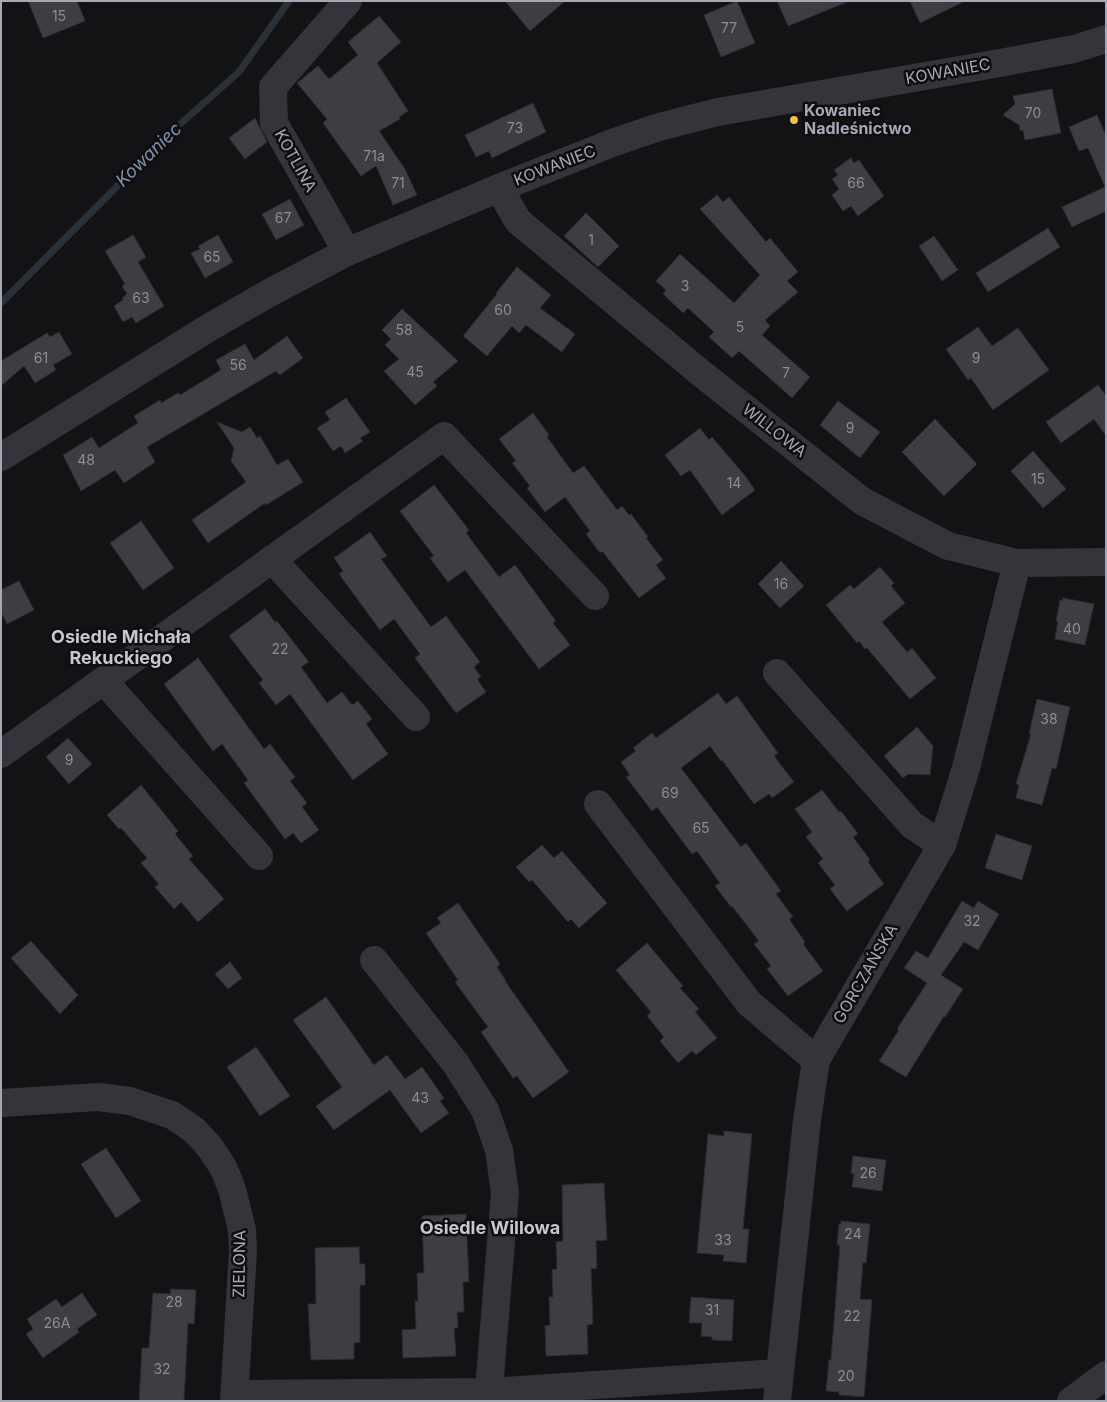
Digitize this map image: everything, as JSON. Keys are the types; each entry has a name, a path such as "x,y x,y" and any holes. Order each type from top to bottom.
{"street":[{"name":"KOTLINA","path":"347,252 274,123 273,87 348,1"},
{"name":"KOWANIEC","path":"1,457 210,328 271,292 347,252 612,143 659,127 718,112 1000,64 1074,50 1106,39"},
{"name":"WILLOWA","path":"499,188 518,221 702,374 862,501 948,546 1018,563 1106,562"},
{"path":"1,754 444,436 596,596"},
{"path":"272,558 416,717"},
{"name":"GORCZAŃSKA","path":"777,1401 816,1060 942,845 966,768 1018,563"},
{"path":"777,673 912,825 942,845"},
{"path":"104,681 259,856"},
{"path":"598,804 749,1003 816,1060"},
{"path":"374,960 456,1064 485,1110 499,1150 505,1193 489,1396"},
{"name":"ZIELONA","path":"1,1103 98,1097 130,1101 172,1115 194,1130 209,1146 223,1167 232,1189 242,1230 243,1250 234,1398"},
{"path":"234,1398 489,1396 780,1373"},
{"path":"1072,1401 1106,1375"}],"building":[{"path":"28,1 77,1 85,21 43,38"},
{"path":"505,1 565,1 530,31"},
{"path":"737,1 755,43 721,57 704,15"},
{"path":"777,1 846,1 847,2 788,26"},
{"path":"910,1 965,1 920,23"},
{"path":"379,16 401,42 377,63 408,111 399,117 400,119 379,131 405,169 417,195 393,205 376,166 361,176 323,123 327,119 297,83 318,66 329,79 358,55 348,42"},
{"path":"1052,89 1061,133 1025,140 1023,130 1020,131 1019,125 1003,115 1015,104 1013,96"},
{"path":"533,103 546,132 492,158 489,151 476,157 465,135"},
{"path":"1097,115 1106,136 1106,211 1072,227 1062,207 1105,187 1088,148 1079,151 1069,127"},
{"path":"255,118 267,142 245,159 229,138"},
{"path":"851,158 854,163 859,160 884,196 858,216 851,206 843,211 832,195 839,189 832,179 838,175 834,170"},
{"path":"717,195 723,202 729,197 766,242 770,238 798,272 787,281 798,292 765,320 770,326 762,335 810,377 792,398 739,351 732,358 709,337 714,332 688,308 683,313 663,294 666,290 656,281 680,254 734,303 760,275 700,209"},
{"path":"290,199 304,225 276,240 262,214"},
{"path":"586,213 619,246 598,267 564,236"},
{"path":"1048,228 1060,247 988,292 976,273"},
{"path":"133,235 146,257 138,262 164,306 136,323 132,317 123,322 114,306 123,300 122,298 127,294 122,286 125,284 105,251"},
{"path":"218,235 233,262 205,278 191,253 200,249 198,246"},
{"path":"934,236 958,270 942,281 919,246"},
{"path":"517,267 551,295 540,308 575,334 562,352 526,325 519,333 512,326 487,356 463,336"},
{"path":"402,309 458,361 433,382 437,386 415,405 384,371 399,359 385,345 391,339 382,330"},
{"path":"978,327 992,346 1018,328 1049,370 993,410 971,378 968,380 946,349"},
{"path":"59,332 72,354 53,365 56,370 35,383 24,366 1,386 1,361 47,333 50,337"},
{"path":"287,336 303,358 280,375 276,371 147,447 155,462 124,483 115,470 81,491 63,455 92,437 99,448 138,423 134,416 160,400 161,403 178,393 180,395 221,370 216,360 245,344 254,360"},
{"path":"1098,385 1106,396 1106,436 1094,419 1061,443 1046,422"},
{"path":"346,398 370,432 360,438 363,441 345,453 341,446 333,451 317,428 330,420 325,412"},
{"path":"838,401 880,432 860,458 820,425"},
{"path":"533,413 549,435 547,437 573,473 584,466 617,510 622,506 629,515 631,514 663,560 656,565 666,578 639,598 586,534 590,531 565,497 545,512 527,488 530,486 512,463 516,461 499,439"},
{"path":"935,419 977,464 944,496 902,452"},
{"path":"217,422 242,432 250,427 257,438 260,436 277,465 288,459 303,482 266,505 265,503 208,543 192,520 246,482 231,461 234,448"},
{"path":"700,428 709,440 712,437 755,490 722,515 690,470 681,476 665,455"},
{"path":"1033,451 1066,489 1043,508 1011,471"},
{"path":"434,485 469,530 466,533 499,577 515,565 556,621 553,623 570,645 539,669 465,570 448,582 430,558 434,556 400,511"},
{"path":"141,521 174,568 143,590 110,543"},
{"path":"370,532 387,556 381,559 431,627 446,616 480,662 474,667 481,677 477,679 486,692 456,713 415,658 420,654 394,619 380,630 339,574 343,571 334,558"},
{"path":"781,561 804,586 780,608 758,584"},
{"path":"880,567 894,583 891,586 905,603 882,622 907,652 912,648 936,678 910,699 867,648 865,649 859,641 857,643 826,605 850,585 854,589"},
{"path":"19,581 34,610 7,624 1,612 1,590"},
{"path":"1063,598 1094,604 1085,645 1055,639 1060,600 1062,601"},
{"path":"265,609 275,622 277,621 309,662 301,667 327,703 342,692 352,705 358,701 372,719 366,724 388,754 353,780 290,694 276,705 259,683 263,680 229,636"},
{"path":"198,658 264,749 270,744 295,777 290,781 307,803 302,807 319,830 301,843 293,833 285,839 244,783 248,780 222,744 213,751 164,684"},
{"path":"718,693 726,704 737,696 778,753 774,756 794,782 772,798 769,794 754,804 710,746 681,768 741,847 746,843 781,891 776,894 793,917 789,919 805,942 803,944 823,971 788,996 767,969 771,966 754,944 759,941 715,886 720,883 697,851 692,854 657,807 652,811 626,777 630,775 621,762 636,751 633,748 652,733 656,738"},
{"path":"1037,699 1070,707 1056,769 1052,768 1042,805 1016,798 1019,785 1016,784 1031,734 1029,734"},
{"path":"917,727 933,746 930,775 908,774 903,778 884,756"},
{"path":"68,738 92,764 69,784 46,757"},
{"path":"141,785 178,831 175,834 193,856 189,859 224,899 198,922 181,902 174,909 155,887 159,884 141,863 147,858 107,815"},
{"path":"822,790 858,834 853,837 870,860 868,862 884,884 847,911 830,889 835,885 818,863 823,859 806,837 812,832 795,809"},
{"path":"996,834 1032,846 1022,880 985,868"},
{"path":"542,845 554,858 562,851 607,903 579,928 571,919 568,922 532,880 529,882 516,867"},
{"path":"962,901 974,908 978,901 999,914 978,950 964,942 941,975 963,989 906,1077 879,1061 927,983 904,968 916,951 928,958"},
{"path":"458,903 500,964 497,967 505,981 569,1072 533,1098 517,1076 513,1078 481,1032 488,1027 455,982 458,980 426,933 441,923 437,918"},
{"path":"31,941 78,995 60,1014 11,958"},
{"path":"647,943 683,986 680,988 699,1009 695,1012 717,1038 696,1055 692,1051 678,1063 660,1041 664,1037 647,1016 651,1012 616,970"},
{"path":"230,962 242,978 228,989 215,974"},
{"path":"326,997 374,1065 387,1055 405,1079 422,1067 444,1098 440,1101 449,1113 421,1133 390,1090 334,1130 316,1106 342,1087 293,1020"},
{"path":"256,1047 290,1096 260,1116 227,1067"},
{"path":"724,1131 752,1134 743,1229 749,1229 746,1263 723,1261 724,1255 697,1253 708,1134 724,1136"},
{"path":"106,1148 141,1201 116,1218 81,1164"},
{"path":"853,1156 886,1160 882,1191 852,1187 854,1174 851,1173"},
{"path":"604,1183 607,1240 596,1241 597,1268 591,1269 593,1324 587,1325 588,1354 546,1356 545,1326 550,1325 549,1297 553,1297 552,1270 557,1269 556,1242 563,1241 562,1185"},
{"path":"466,1214 469,1282 463,1282 464,1312 457,1312 458,1328 454,1328 456,1356 403,1358 402,1330 416,1329 417,1273 424,1273 422,1216"},
{"path":"841,1221 870,1224 866,1263 863,1262 860,1299 872,1300 864,1397 839,1395 839,1392 826,1391 829,1360 831,1360 840,1245 837,1245"},
{"path":"359,1247 360,1264 365,1264 365,1285 360,1285 360,1342 354,1343 354,1359 311,1360 308,1304 316,1304 315,1248"},
{"path":"171,1289 196,1290 194,1324 188,1323 184,1401 139,1401 142,1348 149,1348 153,1293 170,1294"},
{"path":"82,1293 97,1315 77,1329 79,1332 43,1358 26,1334 33,1329 27,1319 56,1299 62,1307"},
{"path":"691,1297 734,1300 732,1341 712,1340 712,1337 701,1336 702,1323 689,1323"}],"waterway":[{"name":"Kowaniec","path":"1,303 169,134 239,72 289,1"}],"place":[{"name":"Kowaniec Nadleśnictwo","path":"794,120"}],"district":[{"name":"Osiedle Michała Rekuckiego","path":"121,648"},
{"name":"Osiedle Willowa","path":"490,1229"}]}
